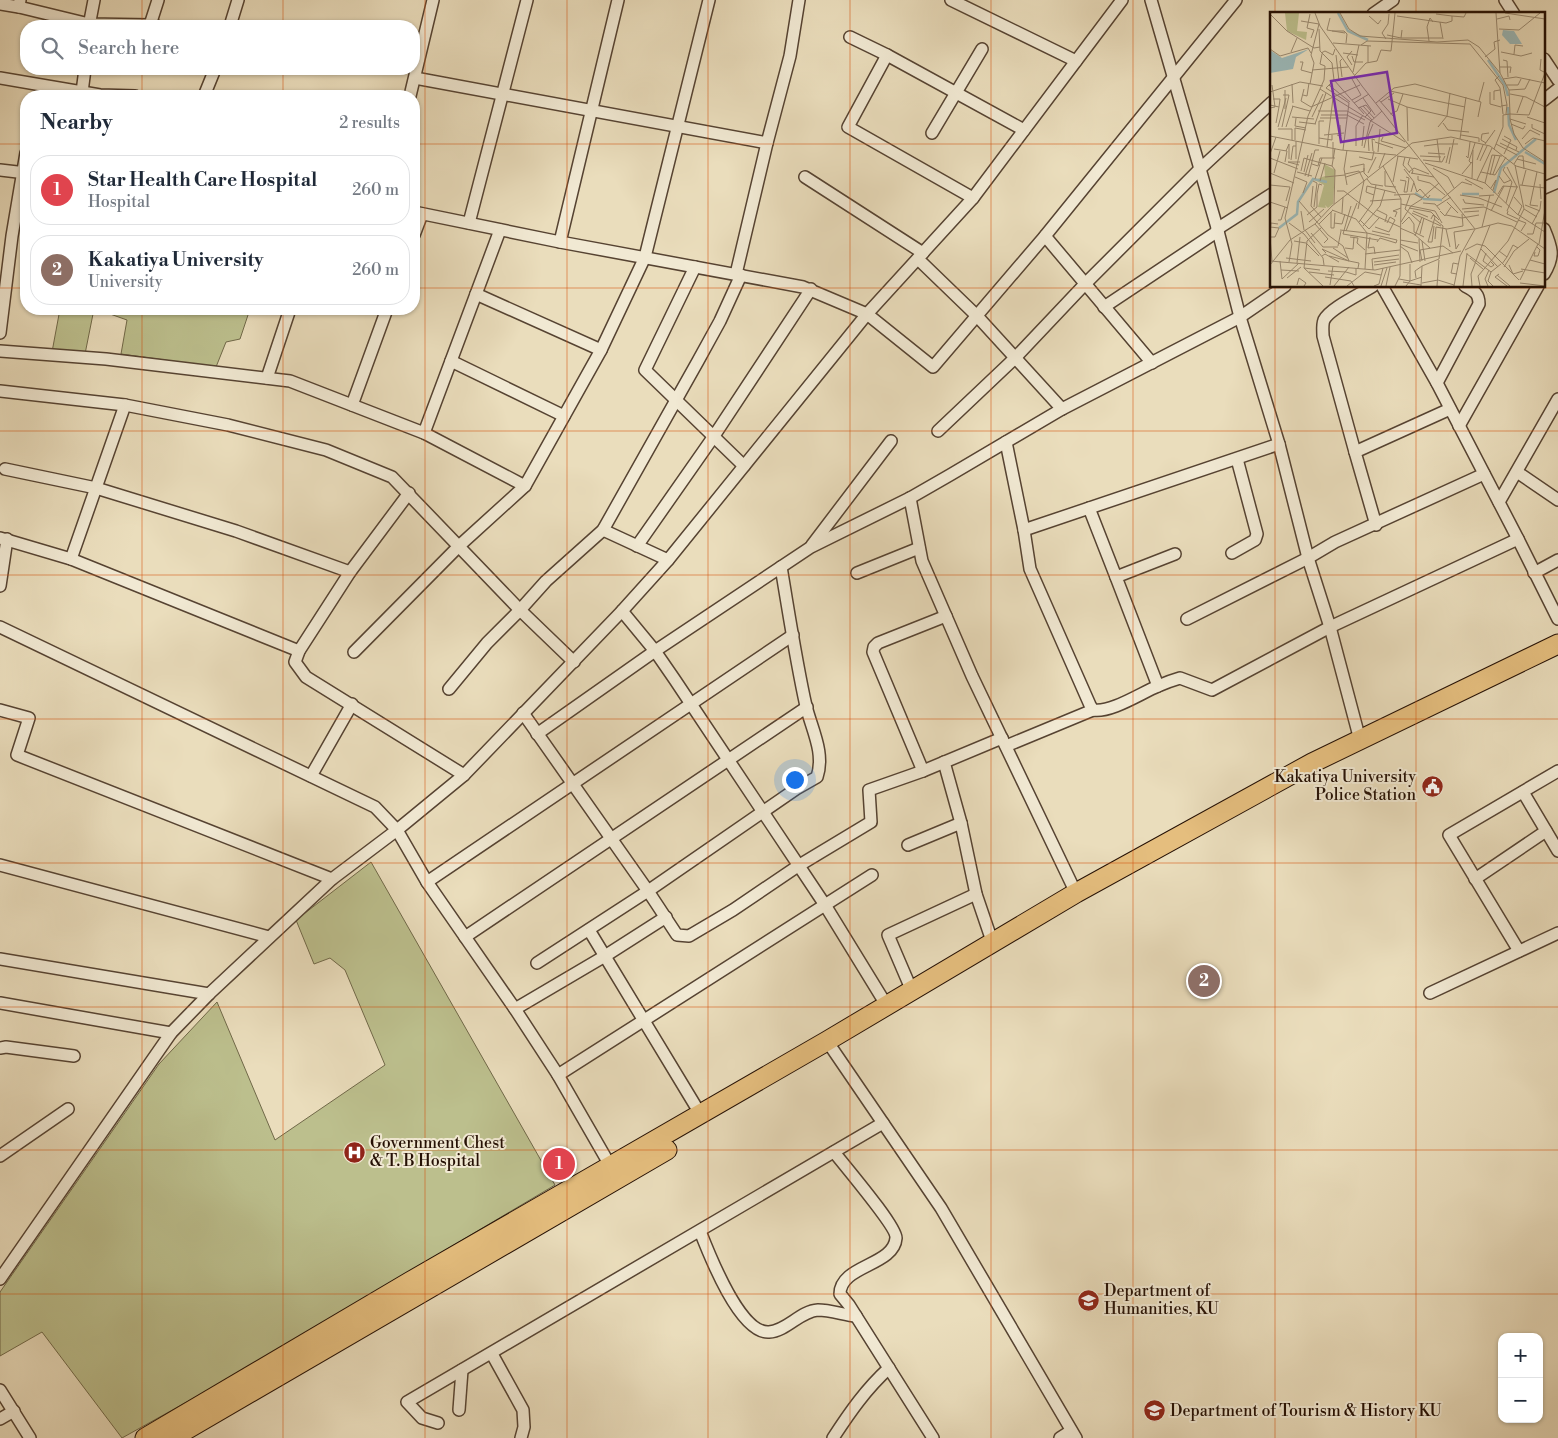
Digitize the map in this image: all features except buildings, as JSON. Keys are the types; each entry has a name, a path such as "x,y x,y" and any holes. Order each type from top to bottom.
{"highway":[{"path":"145,1438 410,1281 701,1115 831,1046 912,991 1076,893 1312,763 1558,644"},
{"path":"172,1438 831,1046 1083,903 1318,772 1558,658"}],"street":[{"path":"90,20 94,0"},
{"path":"155,20 158,0"},
{"path":"232,20 238,0"},
{"path":"420,46 433,0"},
{"path":"469,223 527,0"},
{"path":"560,242 618,0"},
{"path":"354,652 459,546 525,486 601,350 645,257 709,0"},
{"path":"449,689 487,643 546,581 603,530 720,320 739,275 767,143 790,56 799,0"},
{"path":"0,1280 171,1033 209,994 332,879 397,830 464,775 622,611 668,560 867,314 973,198 1122,0"},
{"path":"1151,0 1218,230 1240,317 1279,444 1308,558 1330,627 1360,740"},
{"path":"420,213 560,242 811,289 867,314 932,367 977,316 1175,78 1236,0"},
{"path":"1376,12 1393,0"},
{"path":"955,1 1076,61"},
{"path":"0,4 20,4 73,20"},
{"path":"850,37 887,55 1024,130"},
{"path":"932,133 982,49"},
{"path":"887,55 848,127 973,198"},
{"path":"1546,62 1558,80"},
{"path":"82,90 83,75"},
{"path":"206,90 213,75"},
{"path":"412,90 415,75"},
{"path":"0,78 71,90"},
{"path":"415,78 767,143"},
{"path":"36,90 37,84"},
{"path":"1546,98 1558,89"},
{"path":"938,431 1015,358 1085,284 1200,169 1270,104"},
{"path":"0,170 20,172"},
{"path":"805,177 920,256 1062,409"},
{"path":"1546,187 1558,182"},
{"path":"1104,307 1270,195"},
{"path":"0,333 12,236 20,197"},
{"path":"424,433 500,230"},
{"path":"1546,235 1552,252 1546,271"},
{"path":"1044,236 1152,363"},
{"path":"695,267 645,370 744,466"},
{"path":"537,734 655,651 811,547 910,498 1062,409 1240,317 1282,288"},
{"path":"1370,288 1331,312 1322,326 1323,336 1376,525"},
{"path":"1383,288 1460,426 1558,620"},
{"path":"1437,383 1480,304 1479,296 1469,288"},
{"path":"1460,426 1537,288"},
{"path":"637,546 714,436 811,289"},
{"path":"476,294 601,350"},
{"path":"266,378 288,315"},
{"path":"352,405 385,315"},
{"path":"0,351 106,359 290,381 424,433 525,486"},
{"path":"451,361 564,416"},
{"path":"0,391 125,405 228,425 326,450 392,477 520,610 574,662"},
{"path":"1499,502 1558,399"},
{"path":"71,560 125,405"},
{"path":"1355,452 1450,409"},
{"path":"811,547 891,441"},
{"path":"1006,442 1030,569 1093,710"},
{"path":"1024,530 1279,444"},
{"path":"1232,553 1254,540 1257,534 1237,459"},
{"path":"4,469 96,488 236,531 350,572"},
{"path":"1517,472 1558,500"},
{"path":"1187,619 1308,558 1335,542 1376,525 1484,474"},
{"path":"409,493 350,572 299,651 296,662 306,677 464,775"},
{"path":"910,498 922,561 1004,742 1076,893"},
{"path":"1089,508 1158,686"},
{"path":"603,530 668,560"},
{"path":"0,586 4,539 71,560 299,651"},
{"path":"523,713 612,838 677,935 689,936 870,822 869,790 1093,710 1109,709 1180,678 1212,690 1330,627 1518,539"},
{"path":"858,572 919,548"},
{"path":"1116,577 1175,554"},
{"path":"1534,573 1558,560"},
{"path":"537,963 817,777 820,766 819,752 806,706 781,567"},
{"path":"622,611 655,651 825,905 888,1006"},
{"path":"922,771 873,652 874,647 878,643 946,616"},
{"path":"0,627 375,806 397,830 427,882 515,1009 558,1075 611,1167"},
{"path":"427,882 691,706 793,635"},
{"path":"311,776 352,704"},
{"path":"465,937 806,706"},
{"path":"0,710 28,718 17,755 332,879"},
{"path":"944,762 976,894 993,944"},
{"path":"1519,951 1449,835 1558,772"},
{"path":"1523,792 1558,850"},
{"path":"908,845 960,823"},
{"path":"1475,879 1546,831"},
{"path":"0,865 269,937"},
{"path":"558,1075 872,875"},
{"path":"912,991 888,935 976,894"},
{"path":"515,1009 605,956 666,917"},
{"path":"589,930 701,1115"},
{"path":"1430,993 1558,933"},
{"path":"0,959 209,994"},
{"path":"0,1003 171,1033"},
{"path":"831,1046 941,1208 1074,1434 1060,1438"},
{"path":"0,1048 6,1047 74,1056"},
{"path":"0,1156 68,1109"},
{"path":"438,1423 422,1418 407,1402 492,1354 883,1123"},
{"path":"834,1152 887,1219 897,1235 896,1243 888,1254 846,1279 840,1288 840,1294 856,1316 933,1438"},
{"path":"700,1231 723,1285 749,1322 760,1330 770,1332 818,1310 856,1316"},
{"path":"492,1354 523,1410 524,1427 521,1438"},
{"path":"833,1438 870,1385 889,1368"},
{"path":"458,1410 462,1370"},
{"path":"0,1390 30,1438"},
{"path":"0,1418 14,1411"}],"green space":[{"path":"59,315 93,315 85,354 52,352"},
{"path":"113,315 248,315 240,339 226,342 216,367 121,354 127,320"},
{"path":"371,862 555,1185 228,1379 122,1438 42,1332 0,1356 0,1292 159,1064 217,1002 275,1140 385,1065 345,970 330,958 314,964 296,920"}],"place":[{"name":"Kakatiya University Police Station","path":"1432,786"},
{"name":"Kakatiya University","path":"1204,981"},
{"name":"Government Chest & T. B Hospital","path":"354,1152"},
{"name":"Star Health Care Hospital","path":"559,1164"},
{"name":"Department of Humanities, KU","path":"1088,1300"},
{"name":"Department of Tourism & History KU","path":"1154,1411"}]}
